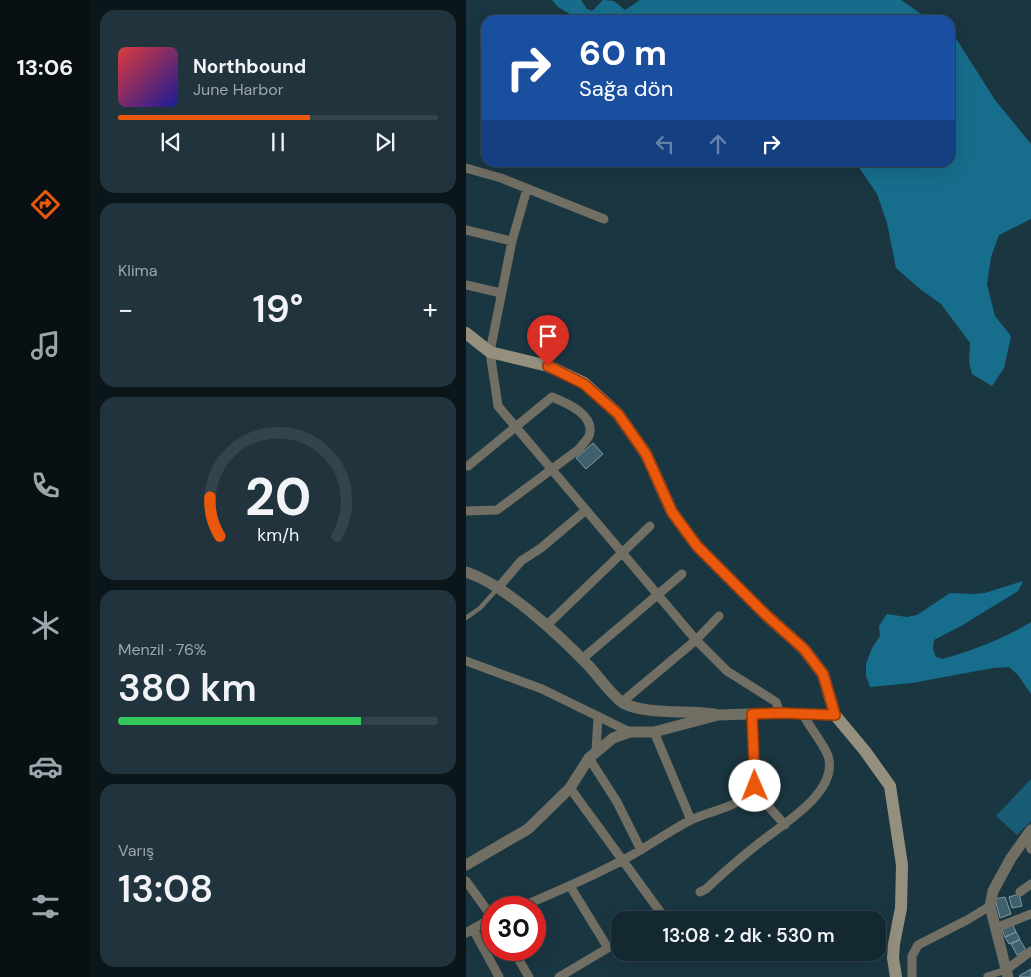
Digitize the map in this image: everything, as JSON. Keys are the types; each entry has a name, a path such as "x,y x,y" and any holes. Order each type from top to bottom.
{"main road":[{"path":"466,333 490,352 548,366 584,384 618,414 646,454 672,512 697,546 766,615 804,649 823,674 835,715 866,751 890,786 902,865 901,908 893,958 895,977"}],"street":[{"path":"466,168 501,178 604,219"},
{"path":"527,189 512,240 490,352 498,406 696,640 727,672 776,702 780,713"},
{"path":"466,230 512,240"},
{"path":"466,285 501,293"},
{"path":"466,511 498,510 579,449 589,437 590,427 584,416 571,404 552,397 468,466"},
{"path":"498,588 521,561 541,548 586,510"},
{"path":"546,626 650,526"},
{"path":"466,572 507,594 546,626 582,659 622,702 649,710 718,715 780,713 835,715"},
{"path":"582,659 602,640 682,574"},
{"path":"622,702 696,640 719,616"},
{"path":"466,661 542,689 630,732"},
{"path":"546,896 622,860 691,820 732,805 744,798 755,786 756,776 752,714"},
{"path":"700,892 761,842 801,813 815,797 827,776 830,765 829,758 803,714"},
{"path":"466,864 528,829 570,788 592,755 613,738 630,732 654,732 718,715"},
{"path":"598,716 592,755 641,850"},
{"path":"654,732 691,820"},
{"path":"570,788 660,911"},
{"path":"753,789 785,825"},
{"path":"1029,832 1031,849"},
{"path":"1007,974 990,906 993,891 1011,858 1029,832"},
{"path":"466,882 481,903"},
{"path":"1020,892 1031,884"},
{"path":"559,977 608,948 570,886"},
{"path":"912,977 912,956 918,945 990,906"},
{"path":"996,928 1031,914"},
{"path":"481,924 470,931 499,977"},
{"path":"987,976 1007,974 1031,951"},
{"path":"520,961 529,977"},
{"path":"888,977 895,977"}],"lane":[{"path":"466,618 480,608 498,588"}],"shaded area":[{"path":"552,0 581,0 587,9 592,11 603,0 614,1 625,10 640,0 901,0 923,15 572,15 558,7"},
{"path":"955,39 995,100 1031,144 1031,219 999,235 991,257 987,284 995,316 1011,336 1004,368 992,386 972,374 969,362 970,343 941,304 896,268 887,223 877,194 859,167 955,167"},
{"path":"1023,581 1018,591 961,626 934,640 933,649 936,657 943,659 988,644 1031,622 1031,694 1018,675 1009,667 993,668 912,683 870,687 866,676 866,664 872,648 880,636 879,626 887,614 907,617 917,615 950,593 985,593"},
{"path":"1031,779 1031,821 1017,835 996,816"}],"building":[{"path":"593,443 603,454 586,469 576,458"},
{"path":"1019,894 1022,906 1012,908 1009,897"},
{"path":"1005,897 1011,914 1000,918 995,899"},
{"path":"1012,923 1016,932 1005,937 1001,927"},
{"path":"1016,932 1020,939 1009,944 1005,937"},
{"path":"1020,940 1026,950 1017,955 1011,944"},
{"path":"1031,969 1031,977 1019,976"}],"route":[{"path":"548,366 584,384 618,414 646,454 672,512 697,546 766,615 804,649 823,674 835,715 752,714 755,786"}]}
